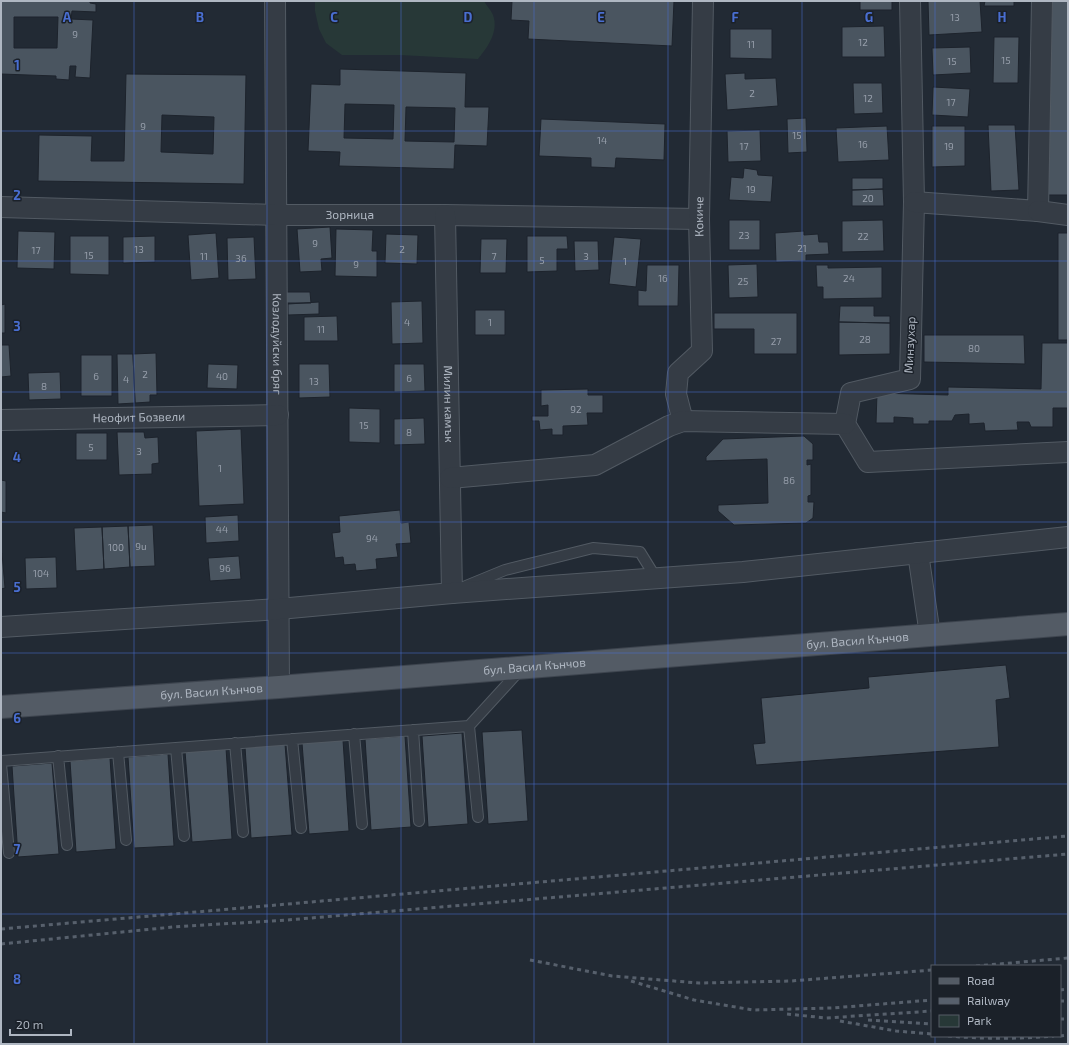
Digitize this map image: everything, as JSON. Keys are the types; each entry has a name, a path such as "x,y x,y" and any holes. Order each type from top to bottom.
{"main road":[{"name":"бул. Васил Кънчов","path":"1,707 279,687 1068,624"}],"street":[{"name":"Козлодуйски бряг","path":"275,1 279,687"},
{"name":"Кокиче","path":"683,421 676,394 678,373 702,351 699,219 703,1"},
{"name":"Минзухар","path":"845,424 851,393 910,379 914,202 910,1"},
{"path":"1038,211 1042,1"},
{"path":"914,202 1068,214"},
{"name":"Зорница","path":"1,207 276,215 445,215 699,219"},
{"name":"Милин камък","path":"445,215 452,593"},
{"name":"Неофит Бозвели","path":"1,420 278,415"},
{"path":"450,478 595,465 669,426 683,421 845,424 868,462 1068,452"},
{"path":"1,627 279,610 452,593 743,572 1068,537"},
{"path":"918,553 930,635"}],"lane":[{"path":"452,593 505,570 593,548 640,552 656,578"},
{"path":"1,761 469,726 523,667"},
{"path":"469,726 478,817"},
{"path":"413,730 419,821"},
{"path":"354,734 362,824"},
{"path":"292,739 301,828"},
{"path":"235,743 243,832"},
{"path":"176,748 184,836"},
{"path":"118,752 126,840"},
{"path":"58,756 67,845"},
{"path":"1,764 9,853"}],"green space":[{"path":"315,1 484,1 493,15 495,27 489,44 478,59 399,55 342,55 326,43 319,29 315,11"}],"building":[{"path":"1,1 90,1 90,3 96,4 96,12 72,11 71,19 93,20 90,78 75,77 76,66 70,66 69,80 56,79 56,76 1,74","holes":["14,17 58,17 57,48 14,48"]},
{"path":"512,1 674,1 672,46 528,39 529,21 511,20"},
{"path":"860,1 892,1 892,10 860,10"},
{"path":"928,1 980,1 982,32 929,35"},
{"path":"985,1 1014,1 1014,6 984,6"},
{"path":"1052,1 1068,1 1068,195 1047,195"},
{"path":"884,26 885,57 842,57 842,27"},
{"path":"730,29 772,29 772,59 730,58"},
{"path":"994,37 1019,37 1018,83 993,83"},
{"path":"970,47 971,73 933,75 932,48"},
{"path":"340,69 466,73 465,107 489,107 487,146 455,145 454,169 339,166 340,152 308,151 311,84 340,85","holes":["345,104 394,105 393,139 344,138","406,107 455,108 454,142 405,141"]},
{"path":"745,73 745,79 776,78 778,106 727,110 725,74"},
{"path":"126,74 246,75 244,184 38,181 39,135 92,136 91,161 124,161","holes":["162,115 214,117 213,154 161,152"]},
{"path":"853,83 882,83 883,113 854,114"},
{"path":"933,87 970,89 968,117 932,115"},
{"path":"806,118 807,152 788,153 787,119"},
{"path":"541,119 665,124 664,160 616,158 615,168 591,167 591,158 539,156"},
{"path":"988,125 1015,125 1019,190 991,191"},
{"path":"887,126 889,160 838,162 836,128"},
{"path":"932,126 965,126 965,166 932,167"},
{"path":"760,130 761,161 728,162 727,131"},
{"path":"744,168 757,170 758,175 773,176 771,202 729,200 731,177 743,178"},
{"path":"852,178 883,178 883,189 852,190"},
{"path":"883,189 884,206 852,206 852,190"},
{"path":"729,220 760,220 760,250 729,250"},
{"path":"883,220 884,251 842,252 842,221"},
{"path":"330,227 332,258 321,259 322,271 300,272 297,229"},
{"path":"336,229 373,230 372,251 377,251 377,277 335,276"},
{"path":"18,231 55,232 54,269 17,268"},
{"path":"804,231 804,235 818,234 819,242 828,242 829,254 806,255 806,261 776,262 775,233"},
{"path":"216,233 219,278 191,280 188,235"},
{"path":"1058,233 1068,233 1068,340 1058,340"},
{"path":"386,234 418,235 417,264 385,263"},
{"path":"70,236 109,236 109,275 70,274"},
{"path":"155,236 155,262 123,263 123,237"},
{"path":"527,236 567,236 568,249 557,249 557,271 527,272"},
{"path":"254,237 256,279 228,280 227,238"},
{"path":"614,237 641,239 636,287 609,284"},
{"path":"481,239 507,239 506,273 480,273"},
{"path":"574,241 598,241 599,270 575,271"},
{"path":"757,264 758,297 729,298 728,265"},
{"path":"647,265 679,265 678,306 638,306 638,290 646,291"},
{"path":"816,265 828,265 828,268 882,267 882,298 823,299 823,287 817,287"},
{"path":"285,292 310,292 311,303 286,303"},
{"path":"422,301 423,343 392,344 391,302"},
{"path":"319,302 319,314 288,315 288,304"},
{"path":"5,304 5,333 1,333 1,305"},
{"path":"840,306 874,306 874,316 890,316 890,323 839,322"},
{"path":"475,310 505,310 505,335 475,335"},
{"path":"714,313 797,313 797,354 754,354 754,329 714,329"},
{"path":"337,316 338,341 304,341 304,317"},
{"path":"839,322 890,323 890,354 839,355"},
{"path":"924,335 1024,335 1025,364 924,362"},
{"path":"1042,343 1068,343 1068,408 1053,408 1053,427 1031,427 1029,422 1017,422 1018,430 985,431 984,423 969,424 969,414 955,415 952,421 929,421 929,424 913,424 913,418 894,417 894,423 876,423 877,393 948,395 948,387 1041,389"},
{"path":"1,345 9,345 11,376 1,377"},
{"path":"156,353 157,395 150,395 150,402 135,403 133,354"},
{"path":"117,354 133,354 135,403 118,404"},
{"path":"81,355 112,355 112,396 81,396"},
{"path":"208,364 238,365 237,389 207,388"},
{"path":"299,364 329,364 330,397 299,398"},
{"path":"394,364 424,364 425,391 394,392"},
{"path":"60,372 61,399 29,400 28,373"},
{"path":"588,389 588,395 603,395 603,413 587,413 588,425 563,426 563,435 552,435 552,429 540,430 539,421 532,421 532,416 548,416 548,405 541,406 541,390"},
{"path":"349,408 380,409 380,443 349,442"},
{"path":"424,418 425,444 394,445 394,419"},
{"path":"241,429 244,504 199,506 196,431"},
{"path":"117,432 144,432 145,438 158,437 159,463 152,464 152,474 119,475"},
{"path":"76,433 107,433 107,460 76,460"},
{"path":"804,436 813,444 813,460 807,460 807,465 811,464 811,495 808,496 808,502 814,502 813,518 806,523 734,525 718,511 718,505 768,503 767,459 706,461 706,457 723,439"},
{"path":"1,480 6,481 6,513 1,512"},
{"path":"400,510 401,523 409,522 411,543 396,544 398,557 376,559 377,569 356,571 355,564 344,565 343,557 335,558 332,533 340,532 339,516"},
{"path":"238,515 239,541 206,543 205,517"},
{"path":"153,525 155,566 130,567 128,526"},
{"path":"128,526 130,567 104,569 102,527"},
{"path":"102,527 104,569 76,571 74,528"},
{"path":"2,553 5,588 1,589 1,554"},
{"path":"239,556 241,579 210,581 208,558"},
{"path":"56,557 57,588 26,589 25,558"},
{"path":"1006,665 1010,698 996,700 999,747 756,765 753,744 765,743 761,698 869,688 868,677"},
{"path":"522,730 528,821 488,824 482,732"},
{"path":"462,733 468,824 428,827 422,736"},
{"path":"405,736 411,827 371,830 365,739"},
{"path":"343,740 349,831 309,834 302,743"},
{"path":"285,744 292,835 251,838 245,747"},
{"path":"226,748 232,839 192,842 185,751"},
{"path":"168,754 174,846 134,848 128,757"},
{"path":"110,758 116,849 76,852 70,761"},
{"path":"52,763 59,854 18,857 12,766"}],"railway":[{"path":"1,929 1068,836"},
{"path":"1,944 173,927 287,920 1068,854"},
{"path":"988,965 1068,958"},
{"path":"530,960 612,976 699,983 791,981 931,970"},
{"path":"631,981 694,1000 753,1010 832,1008 931,1000"},
{"path":"1061,990 1068,989"},
{"path":"1061,1001 1068,1001"},
{"path":"787,1014 826,1018 931,1011"},
{"path":"1061,1019 1068,1019"},
{"path":"868,1020 931,1024"},
{"path":"840,1021 896,1031 931,1034"},
{"path":"1061,1036 1068,1035"},
{"path":"962,1037 1041,1037"}]}
